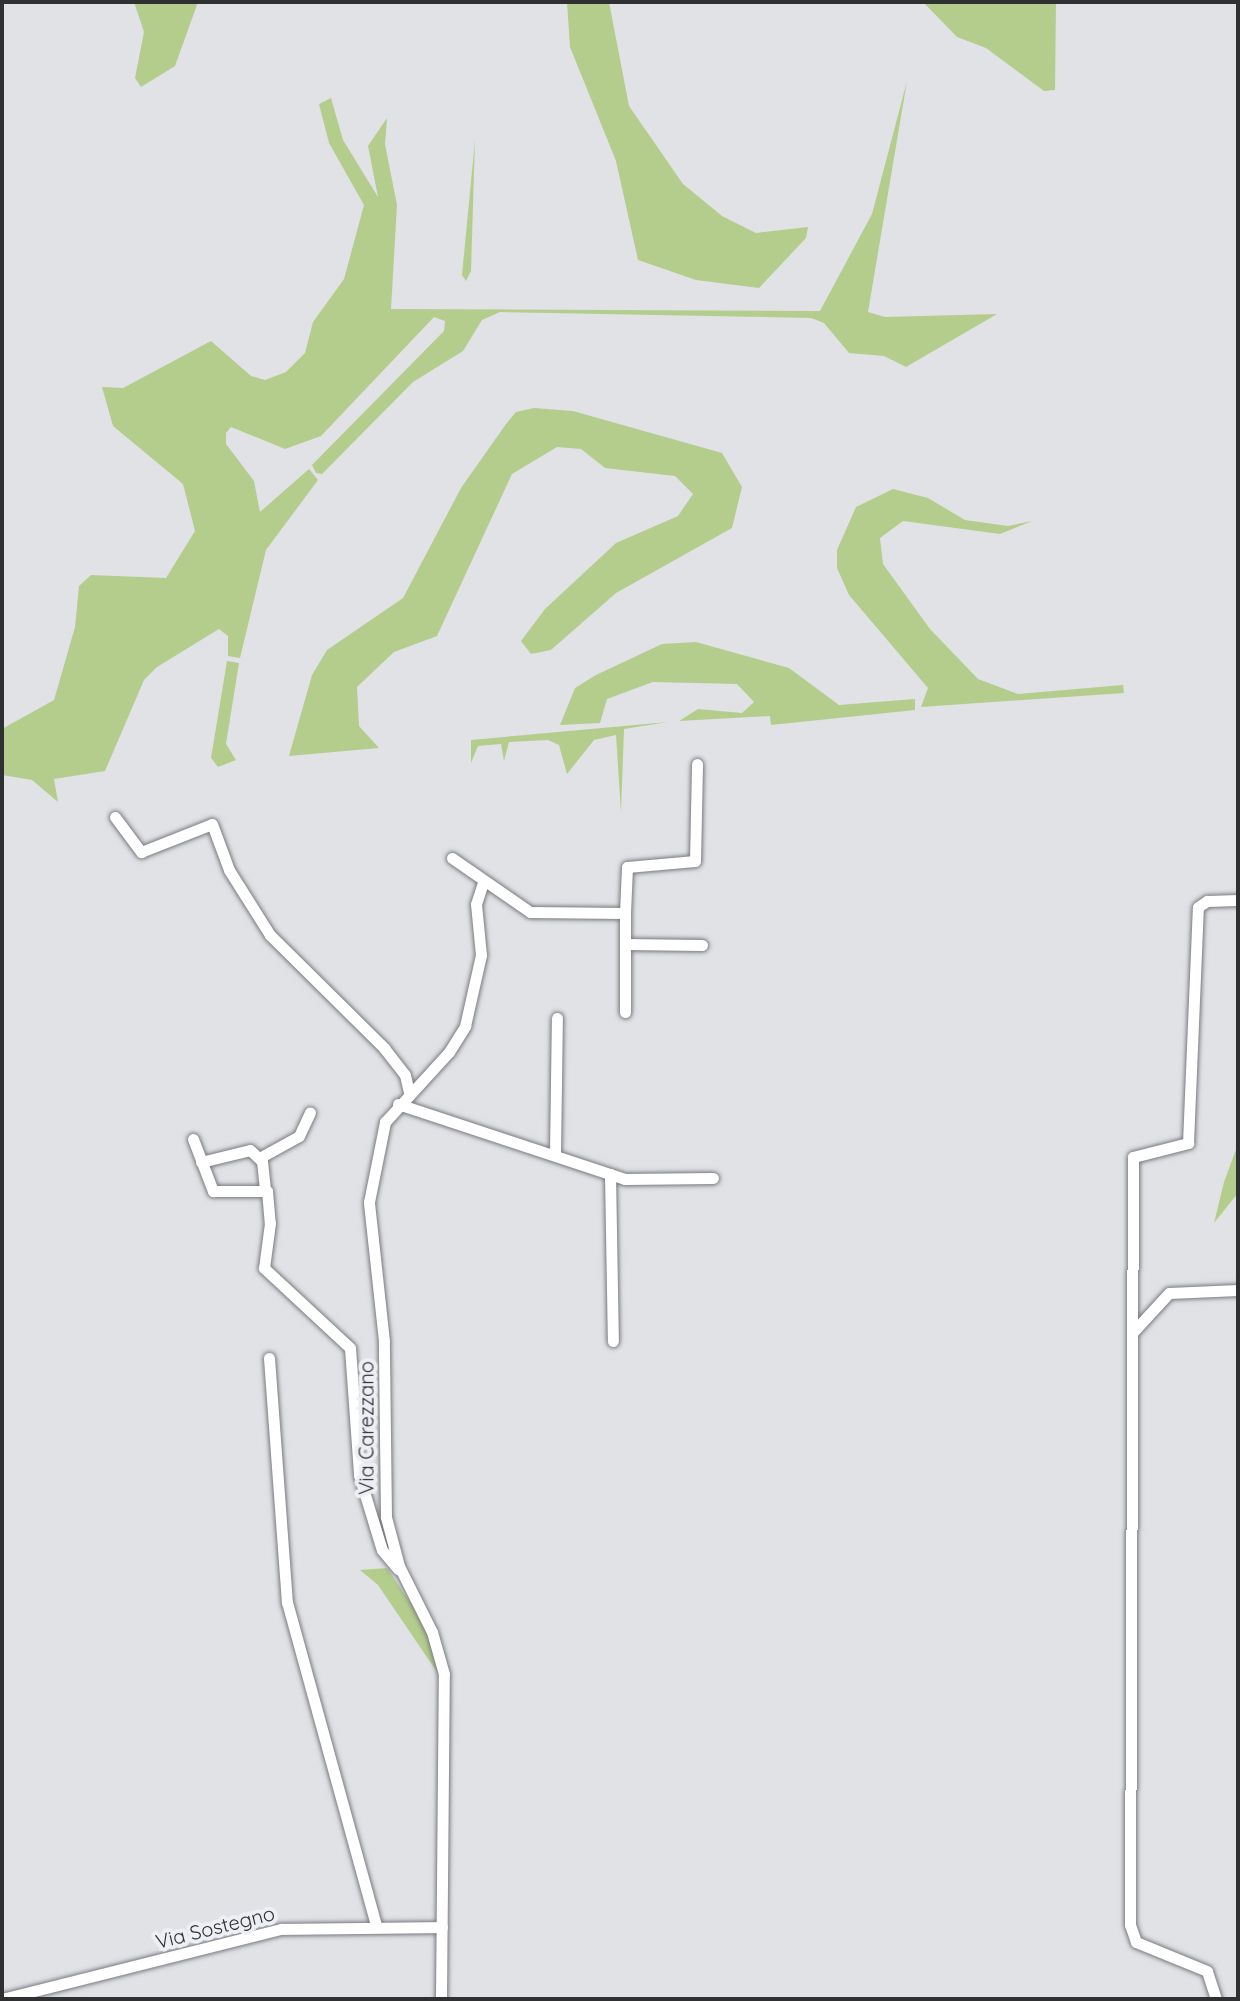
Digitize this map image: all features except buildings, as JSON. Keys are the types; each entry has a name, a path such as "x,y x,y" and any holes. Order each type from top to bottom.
{"street":[{"path":"625,1012 627,867 695,861 697,764"},
{"path":"115,817 141,852 212,824 229,870 270,935 384,1048 405,1075 409,1092"},
{"path":"452,858 483,882 533,913 625,913"},
{"name":"Via Carezzano","path":"441,1999 443,1665 401,1572 382,1485 384,1341 369,1210 380,1133 398,1104 449,1052 465,1026 481,955 476,904 483,882"},
{"path":"1216,1999 1207,1971 1136,1942 1130,1925 1134,1155 1178,1150 1188,1142 1198,907 1207,901 1238,900"},
{"path":"625,944 702,945"},
{"path":"555,1154 557,1018"},
{"path":"398,1104 637,1181 713,1178"},
{"path":"261,1157 299,1136 310,1112"},
{"path":"193,1139 218,1194 265,1189"},
{"path":"201,1162 250,1150 261,1157"},
{"path":"261,1157 270,1223 263,1266 350,1348 359,1475 382,1550 401,1572"},
{"path":"610,1174 613,1341"},
{"path":"1133,1332 1169,1293 1238,1290"},
{"path":"269,1358 287,1602 376,1925"},
{"name":"Via Sostegno","path":"2,1999 281,1929 376,1925 442,1927"}],"green space":[{"path":"134,2 198,2 175,66 141,87 135,78 144,32"},
{"path":"567,2 609,2 629,106 683,184 722,216 756,233 808,227 806,238 759,288 696,280 638,260 616,161 570,47"},
{"path":"923,2 1056,2 1055,90 1044,91 986,48 957,37"},
{"path":"907,81 868,312 885,317 997,314 906,367 884,356 849,353 824,323 811,318 500,312 482,320 463,351 413,382 322,474 316,473 312,465 444,331 445,321 434,317 321,436 285,449 231,427 226,433 226,444 254,481 260,512 309,469 318,480 266,550 240,658 228,656 228,636 219,629 157,667 144,680 105,771 54,779 58,802 32,780 2,775 2,729 54,700 75,627 79,586 91,575 166,578 195,531 183,484 113,426 102,387 123,388 211,341 251,376 265,380 286,372 305,353 313,322 344,279 364,205 329,143 319,104 331,98 343,140 378,197 368,146 387,118 385,144 397,205 391,309 820,311 872,214"},
{"path":"475,140 471,271 466,281 462,275"},
{"path":"534,408 573,411 722,453 742,487 732,528 616,593 551,650 531,654 521,641 545,609 616,543 678,516 693,494 675,476 605,468 581,449 557,447 512,474 437,636 394,652 357,687 359,726 379,748 289,756 312,675 327,650 403,598 461,488 516,412"},
{"path":"893,489 928,498 965,520 1008,526 1032,521 1000,534 903,521 880,538 883,564 930,629 978,679 1018,694 1123,685 1124,693 921,707 928,688 849,595 837,568 837,550 856,507"},
{"path":"696,642 789,668 839,705 915,699 915,710 771,725 770,716 679,721 698,709 742,713 754,702 737,684 653,682 607,699 600,723 560,725 575,688 596,675 662,644"},
{"path":"227,661 239,663 226,744 236,760 218,767 211,758"},
{"path":"668,722 624,729 621,813 616,735 594,740 567,774 559,745 548,740 509,742 504,761 501,744 478,746 471,763 471,740"},
{"path":"1238,1144 1238,1193 1214,1223 1224,1182"},
{"path":"387,1568 428,1629 441,1678 378,1585 360,1570"}]}
